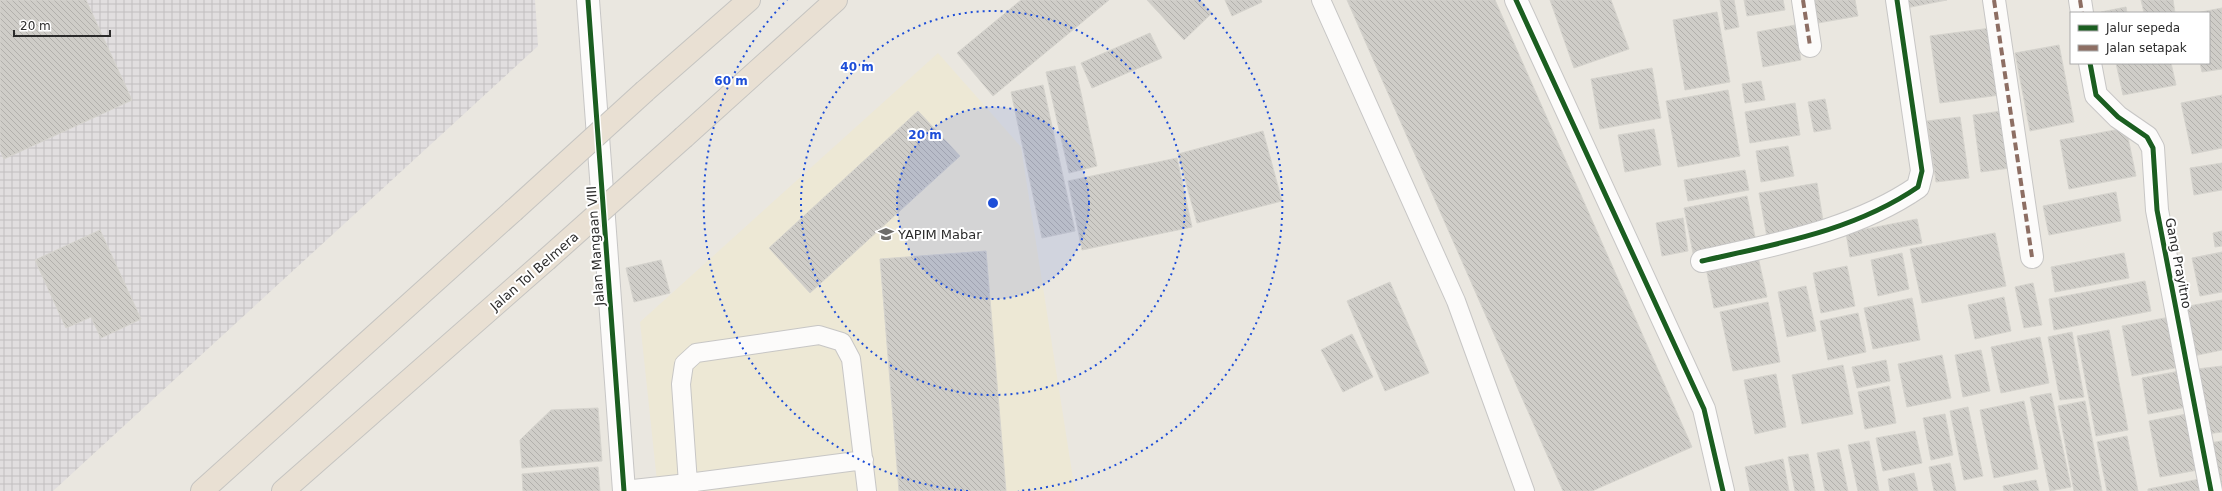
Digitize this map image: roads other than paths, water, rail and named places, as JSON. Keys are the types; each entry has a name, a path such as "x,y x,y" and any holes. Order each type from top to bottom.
{"highway":[{"path":"202,491 645,91 749,0"},
{"name":"Jalan Tol Belmera","path":"283,491 546,260 836,0"}],"street":[{"name":"Jalan Mangaan VIII","path":"588,0 624,491"},
{"path":"1516,0 1704,409 1723,491"},
{"path":"1803,0 1810,46"},
{"path":"1702,261 1818,234 1902,199 1918,188 1922,171 1896,0"},
{"path":"1994,0 2032,257"},
{"path":"2080,0 2082,12"},
{"name":"Gang Prayitno","path":"2090,64 2096,95 2118,117 2147,138 2153,148 2157,210 2211,491"}],"lane":[{"path":"1321,0 1456,301 1526,491"},
{"path":"688,487 681,384 684,364 696,353 819,335 842,342 851,358 867,491"},
{"path":"624,491 688,487 864,460"}],"place":[{"name":"YAPIM Mabar","path":"886,234"}]}
